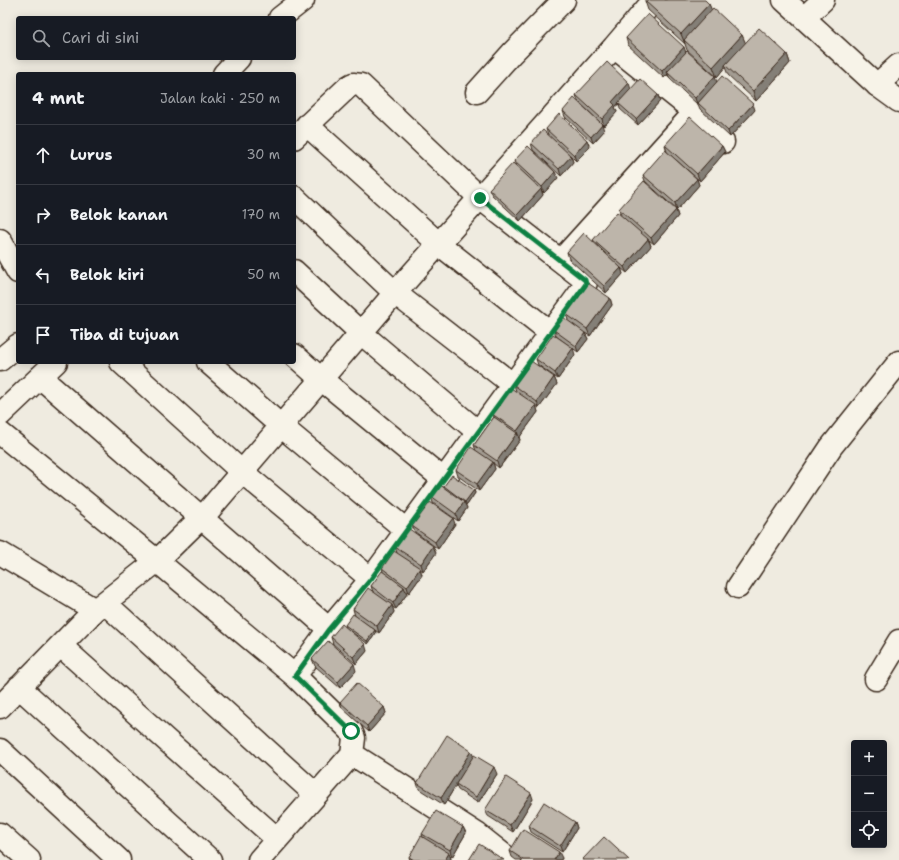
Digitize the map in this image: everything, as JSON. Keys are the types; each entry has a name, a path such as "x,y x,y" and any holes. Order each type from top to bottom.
{"street":[{"path":"283,16 303,0"},
{"path":"477,92 512,53 564,0"},
{"path":"0,707 100,607 157,561 209,510 395,293 654,0"},
{"path":"784,0 877,85 899,101"},
{"path":"804,18 823,0"},
{"path":"614,47 695,112 723,142"},
{"path":"226,72 237,60"},
{"path":"877,85 899,65"},
{"path":"295,676 329,629 371,579 586,284 585,280 480,198 361,85 353,84 348,86 300,132 550,332"},
{"path":"560,260 695,112"},
{"path":"296,199 395,293 512,384"},
{"path":"0,240 16,268"},
{"path":"296,273 361,333 478,432"},
{"path":"0,360 16,347"},
{"path":"296,357 443,479"},
{"path":"738,587 832,447 899,362"},
{"path":"0,415 54,364"},
{"path":"123,364 242,472 371,579"},
{"path":"210,364 281,426 406,530"},
{"path":"40,377 329,629"},
{"path":"0,433 295,676 351,731 354,738 352,754 259,860"},
{"path":"2,557 100,607 316,795"},
{"path":"876,679 899,641"},
{"path":"61,646 277,839"},
{"path":"19,688 210,860"},
{"path":"0,750 119,860"},
{"path":"352,754 477,834 510,860"},
{"path":"0,834 29,860"},
{"path":"461,860 477,834"}],"building":[{"path":"645,0 705,0 709,4 681,34"},
{"path":"713,8 742,35 713,67 684,40"},
{"path":"648,14 684,47 662,71 626,38"},
{"path":"759,28 787,54 753,91 725,65"},
{"path":"687,51 715,76 695,98 667,72"},
{"path":"607,62 629,83 612,102 615,105 602,119 576,95"},
{"path":"722,76 753,104 728,131 698,103"},
{"path":"640,79 658,95 636,119 618,103"},
{"path":"574,98 602,124 591,137 563,111"},
{"path":"559,114 587,140 574,155 546,129"},
{"path":"690,117 722,146 697,174 665,145"},
{"path":"543,130 571,156 559,169 531,143"},
{"path":"528,146 555,172 542,187 514,161"},
{"path":"665,150 697,179 675,203 643,175"},
{"path":"513,163 541,189 517,215 489,189"},
{"path":"644,181 676,210 651,238 619,209"},
{"path":"617,212 648,239 624,267 593,240"},
{"path":"584,233 621,268 604,286 567,252"},
{"path":"588,283 610,298 587,329 566,314"},
{"path":"563,317 585,333 576,346 554,330"},
{"path":"553,334 573,348 555,373 536,359"},
{"path":"531,361 554,377 537,402 514,385"},
{"path":"511,388 536,405 517,431 492,414"},
{"path":"494,417 517,433 497,461 474,445"},
{"path":"471,447 493,462 477,484 456,470"},
{"path":"452,475 474,490 465,502 444,486"},
{"path":"439,484 464,502 456,514 431,496"},
{"path":"430,502 453,518 435,542 412,526"},
{"path":"408,528 433,546 421,564 395,547"},
{"path":"394,551 420,568 407,587 382,568"},
{"path":"382,571 404,587 393,603 371,586"},
{"path":"368,588 392,605 377,626 353,609"},
{"path":"353,614 375,630 367,641 345,625"},
{"path":"342,624 365,644 353,657 331,637"},
{"path":"328,641 354,664 338,682 312,659"},
{"path":"357,683 384,707 367,726 340,702"},
{"path":"447,735 471,751 441,798 417,783"},
{"path":"474,755 494,767 476,797 456,784"},
{"path":"506,777 531,793 510,825 485,810"},
{"path":"544,802 575,822 560,846 529,826"},
{"path":"436,811 463,827 450,850 422,834"},
{"path":"523,829 559,852 554,860 524,860 510,851"},
{"path":"421,836 449,853 445,860 414,860 409,857"},
{"path":"604,837 629,860 582,860"},
{"path":"479,844 504,860 469,860"}],"route":[{"path":"351,731 295,676 329,629 371,579 586,284 585,280 480,198"}]}
